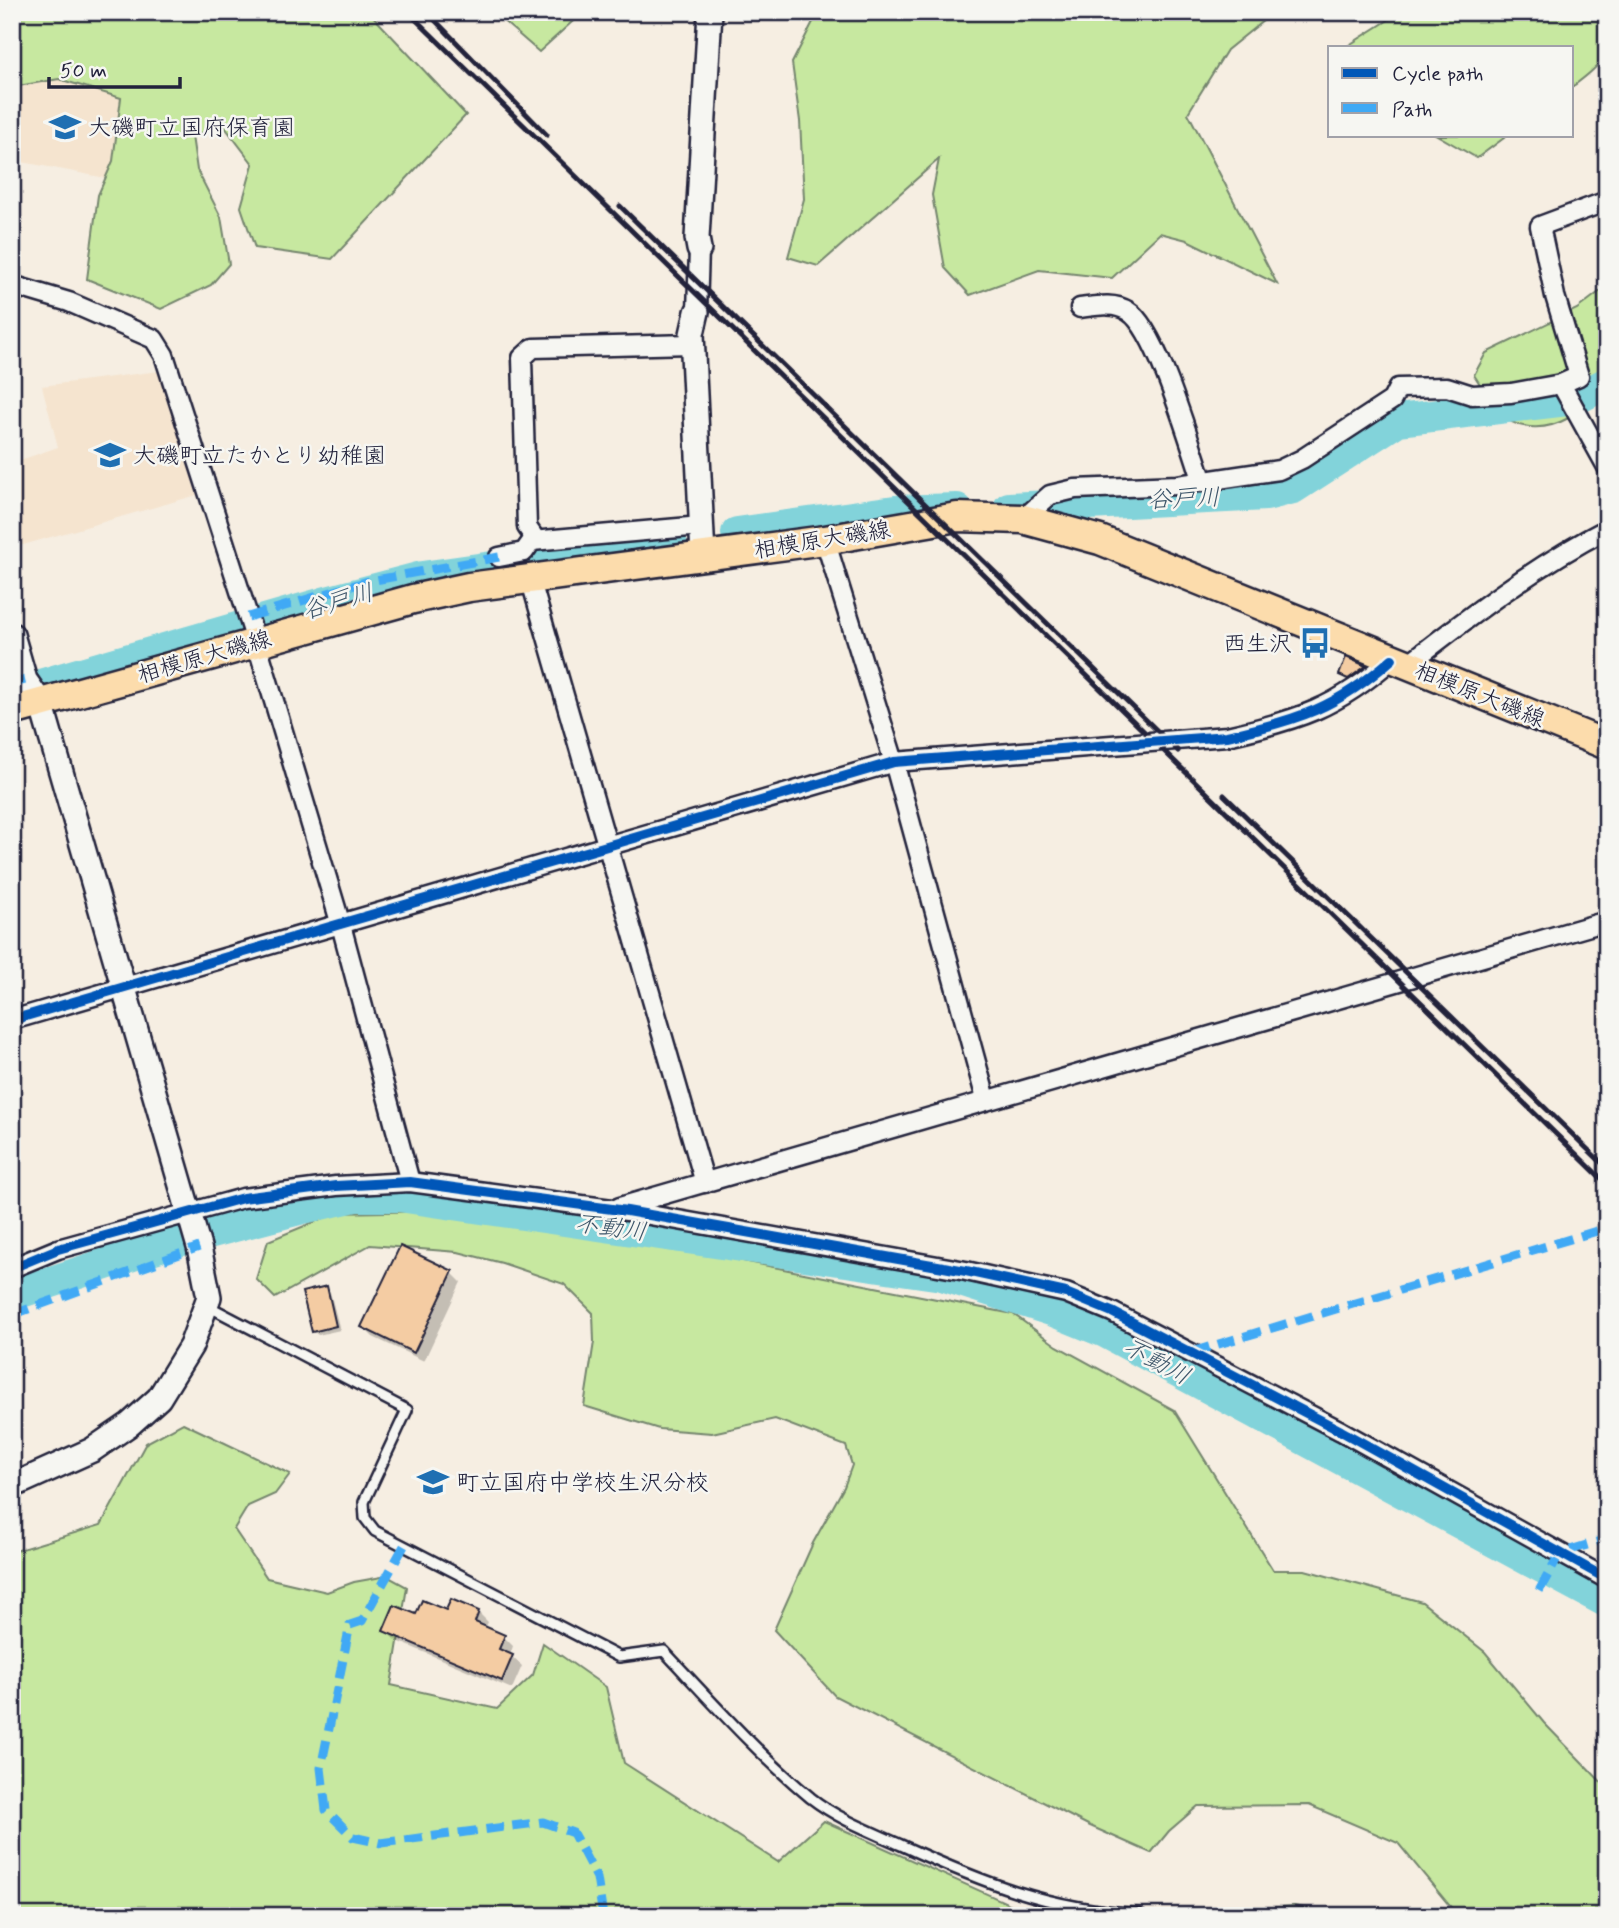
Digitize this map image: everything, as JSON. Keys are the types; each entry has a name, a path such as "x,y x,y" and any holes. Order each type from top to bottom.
{"main road":[{"name":"相模原大磯線","path":"12,711 34,693 253,631 413,599 530,578 825,540 957,517 1028,515 1100,540 1607,745"}],"street":[{"path":"703,556 692,344 697,312 697,238 710,12"},
{"path":"1028,515 1050,495 1075,489 1203,482 1279,470 1302,459 1392,400 1398,388 1447,387 1472,394 1485,394 1563,387 1579,376 1555,296 1539,226 1607,201"},
{"path":"12,285 69,302 154,339 169,368 253,631 341,925 410,1182"},
{"path":"1080,308 1117,306 1137,319 1176,399 1203,482"},
{"path":"536,540 527,527 522,358 525,352 533,348 692,344"},
{"path":"1563,387 1607,467"},
{"path":"499,557 524,552 536,540 701,526"},
{"path":"12,1020 894,762 1227,736 1319,710 1400,662 1528,575 1607,529"},
{"path":"825,540 894,762 986,1099"},
{"path":"530,578 705,1182"},
{"path":"12,635 34,693 124,988 199,1247 209,1297 191,1346 159,1398 92,1450 12,1486"},
{"path":"610,1210 1607,921"},
{"path":"12,1268 58,1249 243,1198 296,1189 410,1182 610,1210 966,1271 1066,1293 1192,1352 1607,1579"}],"lane":[{"path":"206,1305 407,1410 364,1502 365,1518 375,1531 619,1657 664,1651 744,1734 811,1798 839,1817 985,1883 1089,1911 1139,1914"}],"shaded area":[{"name":"大磯町立国府保育園","path":"70,77 121,98 111,179 12,160 12,87"},
{"name":"大磯町立たかとり幼稚園","path":"159,371 197,495 16,547 12,533 12,463 58,447 42,386"}],"green space":[{"path":"12,12 369,12 466,115 332,259 255,248 241,207 253,164 224,126 192,136 197,170 221,217 229,264 211,285 161,309 87,279 98,195 113,161 121,98 59,79 12,87"},
{"path":"493,12 583,12 539,52"},
{"path":"818,12 1274,12 1227,50 1188,113 1277,284 1187,240 1160,233 1112,278 1039,270 970,295 945,268 932,195 939,159 818,266 788,257 804,199 800,121 792,63"},
{"path":"1401,12 1607,12 1607,39 1603,56 1593,70 1574,85 1574,46 1348,46"},
{"path":"1439,136 1507,136 1477,158"},
{"path":"1607,286 1607,366 1594,396 1568,418 1552,425 1520,425 1505,418 1492,404 1474,375 1486,353 1577,309"},
{"path":"436,1211 681,1249 1013,1314 1057,1346 1174,1410 1273,1570 1305,1570 1422,1602 1485,1652 1544,1723 1607,1788 1607,1916 1458,1916 1398,1843 1309,1805 1198,1806 1169,1831 1151,1853 1088,1825 835,1696 774,1630 813,1543 844,1487 852,1465 846,1446 775,1419 712,1433 659,1429 584,1406 594,1342 593,1313 564,1284 502,1263 458,1252 370,1245 275,1298 256,1279 268,1241 336,1213"},
{"path":"183,1423 290,1474 275,1494 248,1506 234,1529 267,1578 327,1592 354,1582 387,1576 407,1587 391,1685 497,1709 533,1675 543,1643 606,1687 624,1763 778,1862 824,1821 1036,1916 12,1916 12,1552 101,1525 146,1443"},
{"path":"1294,1906 1341,1916 1173,1916"}],"building":[{"path":"1346,657 1366,666 1348,679 1339,675"},
{"path":"400,1246 453,1271 414,1353 361,1327"},
{"path":"327,1286 336,1326 312,1332 302,1292"},
{"path":"451,1599 479,1611 475,1622 505,1635 499,1649 513,1655 502,1681 383,1631 394,1605 416,1614 422,1600 446,1610"}],"waterway":[{"name":"谷戸川","path":"1009,508 1266,495 1293,488 1398,420 1576,399 1607,383"},
{"name":"谷戸川","path":"737,533 895,511 957,509"},
{"name":"谷戸川","path":"12,693 422,577 671,542"},
{"name":"不動川","path":"12,1295 163,1245 356,1196 399,1196 942,1275 1051,1310 1105,1332 1607,1602"}],"railway":[{"path":"408,12 1607,1184"},
{"path":"427,12 547,135"},
{"path":"620,206 1178,751"},
{"path":"1224,795 1607,1168"}],"marked path":[{"path":"248,617 365,582 499,557"},
{"path":"12,683 25,680"},
{"path":"1192,1352 1607,1228"},
{"path":"12,1315 199,1247"},
{"path":"1539,1591 1560,1553 1607,1539"},
{"path":"404,1546 362,1621 350,1625 321,1768 326,1810 353,1837 381,1843 543,1822 573,1833 597,1878 603,1916"}],"cycle path":[{"path":"12,1020 894,762 1227,736 1275,724 1334,701 1392,659"},
{"path":"12,1268 58,1249 243,1198 336,1186 410,1182 627,1211 966,1271 1066,1293 1112,1312 1341,1431 1607,1579"}],"place":[{"name":"大磯町立国府保育園","path":"65,127"},
{"name":"大磯町立たかとり幼稚園","path":"110,455"},
{"name":"西生沢","path":"1315,643"},
{"name":"町立国府中学校生沢分校","path":"433,1482"}]}
